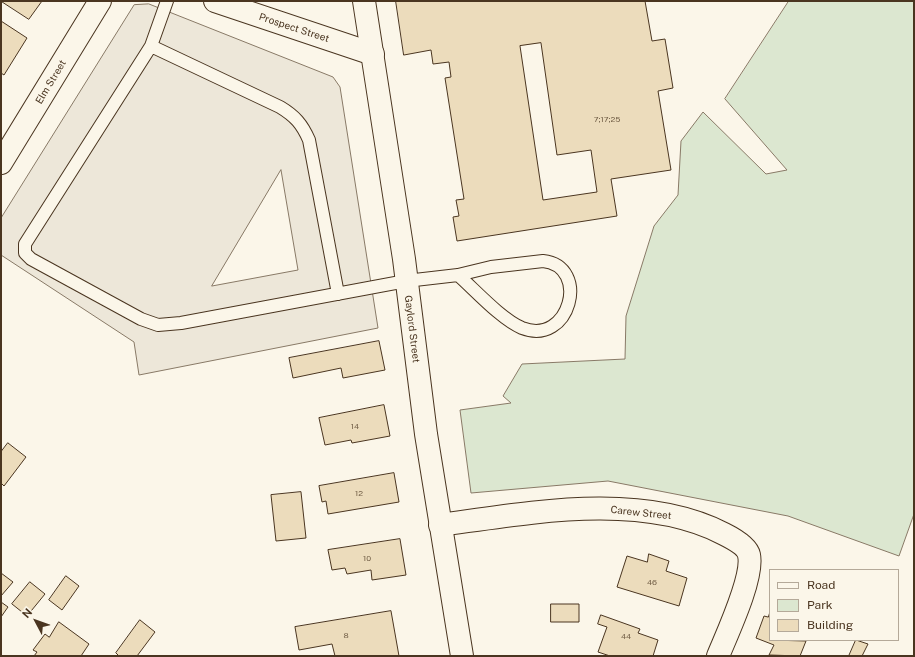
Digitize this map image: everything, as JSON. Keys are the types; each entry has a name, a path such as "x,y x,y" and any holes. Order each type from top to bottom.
{"street":[{"name":"Elm Street","path":"1,163 100,1"},
{"name":"Prospect Street","path":"216,1 373,54"},
{"name":"Gaylord Street","path":"364,1 406,281 426,434 462,656"},
{"name":"Carew Street","path":"440,525 521,514 608,510 656,513 706,525 729,536 744,547 749,554 750,565 718,656"}],"lane":[{"path":"167,1 151,46 35,226 25,244 25,253 31,259 142,319 158,326 406,281 458,275 492,267 549,261 562,271 567,279 571,289 569,307 558,321 549,327 540,331 526,329 512,322 458,275"},
{"path":"151,46 280,107 294,116 303,126 308,140 338,294"}],"green space":[{"path":"789,1 914,1 914,514 899,556 788,516 608,481 471,493 460,410 511,403 503,396 522,364 625,359 626,316 654,226 678,195 681,141 703,112 766,174 787,170 725,99"}],"shaded area":[{"path":"149,4 333,77 340,87 378,328 139,375 134,342 1,255 1,218 134,5","holes":["281,170 298,270 212,286"]}],"building":[{"path":"1,1 42,1 29,19"},
{"path":"396,1 645,1 652,41 665,39 673,88 658,91 671,170 611,179 617,216 457,241 453,217 459,216 456,200 464,199 445,78 451,77 449,62 433,64 431,50 404,55","holes":["541,43 557,155 591,150 597,192 543,200 520,46"]},
{"path":"1,21 27,38 4,75 1,73"},
{"path":"379,341 385,370 343,378 341,368 293,378 289,358"},
{"path":"384,405 390,436 352,443 351,440 325,445 319,418"},
{"path":"8,443 26,457 4,486 1,483 1,452"},
{"path":"394,473 399,502 328,514 326,501 322,502 319,486"},
{"path":"301,492 306,538 276,541 271,495"},
{"path":"400,539 406,575 372,580 371,570 347,574 345,568 332,570 328,550"},
{"path":"649,554 669,561 666,571 687,578 679,606 617,587 627,556 647,562"},
{"path":"1,573 13,582 1,596"},
{"path":"66,576 79,586 62,610 49,600"},
{"path":"30,582 45,594 27,616 12,604"},
{"path":"1,602 8,607 1,617"},
{"path":"551,604 579,604 579,622 551,622"},
{"path":"391,611 399,656 335,656 332,644 299,650 295,627"},
{"path":"769,614 769,641 806,641 800,656 769,655 774,645 756,638 764,616 768,617"},
{"path":"601,615 640,629 638,633 658,640 653,656 610,656 598,652 607,627 598,624"},
{"path":"140,620 155,632 137,656 119,656 116,653"},
{"path":"59,622 89,644 81,656 34,656 37,652 33,650 45,634 49,637"},
{"path":"856,641 868,644 862,656 849,656"}]}
